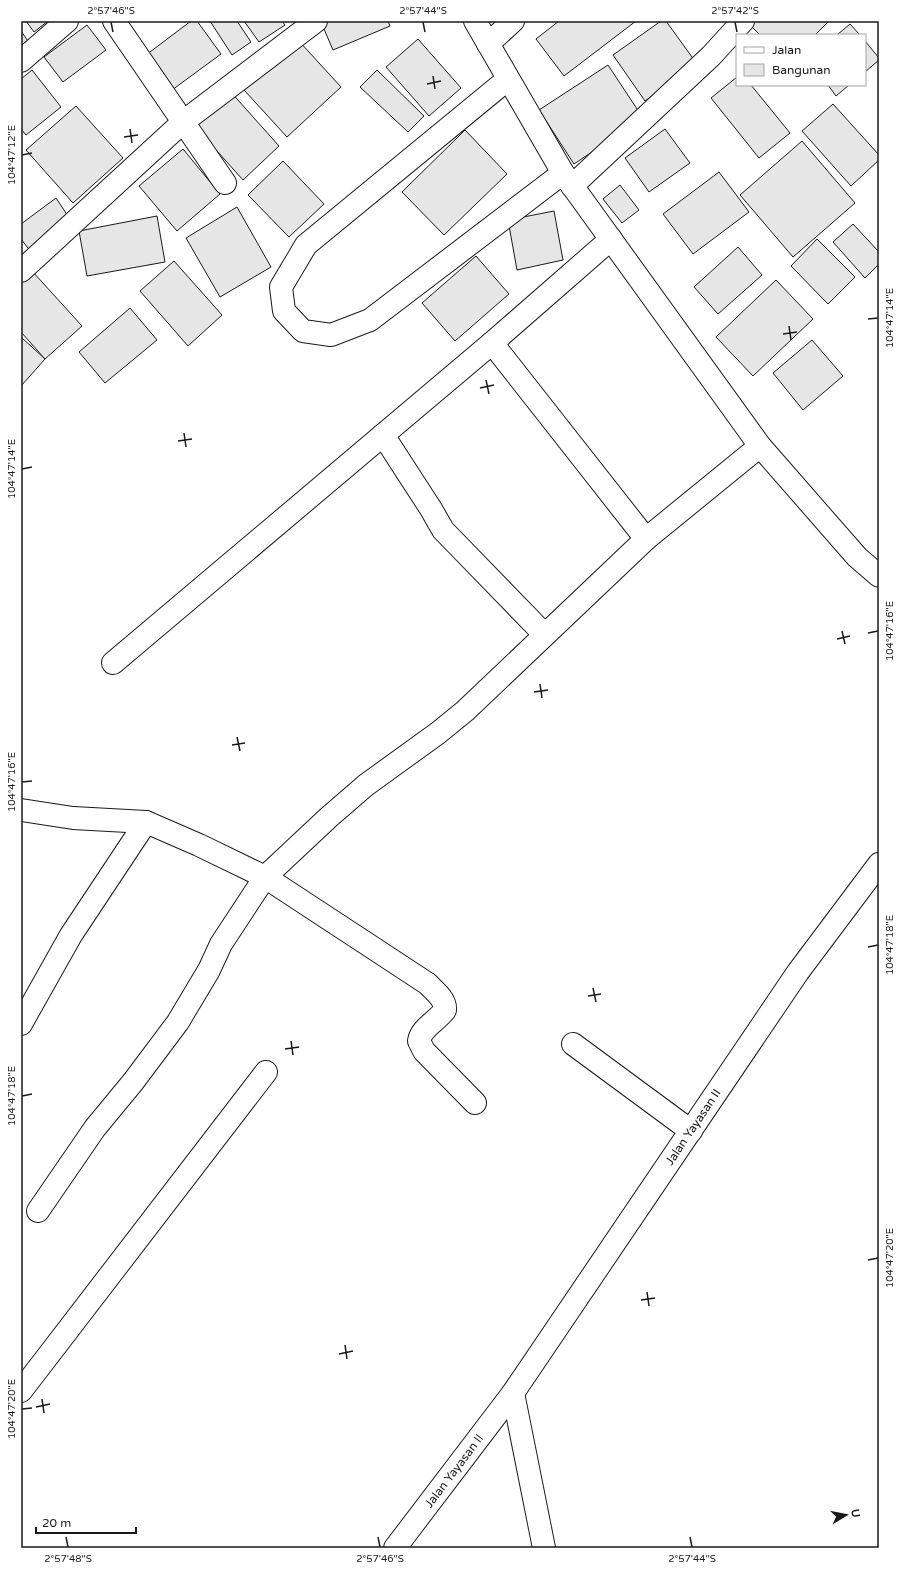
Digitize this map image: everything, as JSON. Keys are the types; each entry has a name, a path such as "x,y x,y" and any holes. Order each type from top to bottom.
{"street":[{"path":"21,60 67,21"},
{"path":"114,21 225,183"},
{"path":"21,271 183,122 316,21"},
{"path":"475,21 567,179 760,446 857,557 879,576"},
{"path":"488,44 513,21"},
{"path":"508,79 306,245 281,287 284,311 303,332 331,334 370,320 567,179 711,56 743,21"},
{"path":"114,663 492,343 611,239"},
{"path":"492,343 646,539"},
{"path":"383,435 443,530 544,634"},
{"path":"38,1211 95,1128 133,1082 178,1022 221,944 265,877 366,785 438,733 465,711 544,634 646,539 760,446"},
{"path":"21,810 74,818 146,822 199,845 265,877 428,984 441,997 444,1002 445,1010 423,1032 419,1041 424,1051 475,1103"},
{"path":"21,1024 71,935 146,822"},
{"name":"Jalan Yayasan II","path":"395,1548 513,1394 798,972 879,864"},
{"path":"573,1044 690,1131"},
{"path":"21,1391 266,1072"},
{"path":"513,1394 544,1548"}],"building":[{"path":"26,21 48,21 34,32"},
{"path":"191,21 197,21 221,54 172,90 146,55"},
{"path":"210,21 237,21 251,42 232,55"},
{"path":"244,21 282,21 285,25 259,42"},
{"path":"388,21 390,26 333,50 321,22"},
{"path":"559,21 636,21 564,76 536,39"},
{"path":"661,21 666,21 697,64 645,101 613,55"},
{"path":"750,21 829,21 816,34 759,34 748,23"},
{"path":"850,24 859,34 838,34"},
{"path":"87,25 106,50 63,82 44,57"},
{"path":"21,31 28,41 21,46"},
{"path":"418,39 461,88 429,116 386,67"},
{"path":"298,40 341,87 287,137 244,90"},
{"path":"866,42 879,58 879,60 866,71"},
{"path":"608,65 643,118 574,164 539,110"},
{"path":"32,70 61,107 26,135 21,129 21,79"},
{"path":"377,70 424,116 408,132 360,87"},
{"path":"736,78 736,86 752,86 790,133 759,158 711,98"},
{"path":"829,86 848,86 836,96"},
{"path":"229,90 279,146 243,180 192,123"},
{"path":"833,104 879,155 879,160 851,186 802,131"},
{"path":"76,106 123,158 73,203 26,150"},
{"path":"665,129 690,163 649,192 625,158"},
{"path":"465,130 507,174 444,235 402,192"},
{"path":"802,141 855,203 793,257 740,195"},
{"path":"183,149 220,194 177,231 139,186"},
{"path":"283,161 324,204 289,237 248,195"},
{"path":"719,172 749,212 693,254 663,214"},
{"path":"620,185 639,210 622,223 603,199"},
{"path":"56,198 72,222 31,252 21,239 21,224"},
{"path":"237,207 271,267 220,297 186,238"},
{"path":"554,211 563,260 517,270 508,220"},
{"path":"157,216 165,262 87,276 79,231"},
{"path":"853,224 879,252 879,264 865,278 833,242"},
{"path":"817,239 855,277 828,304 791,266"},
{"path":"738,247 762,275 718,314 694,287"},
{"path":"476,256 509,294 455,341 422,303"},
{"path":"174,261 222,315 188,346 140,291"},
{"path":"32,271 82,326 45,359 21,332 21,282"},
{"path":"776,280 813,319 753,376 716,337"},
{"path":"130,308 157,340 105,383 79,352"},
{"path":"21,337 45,359 21,386"},
{"path":"812,340 843,376 803,410 773,373"}]}
